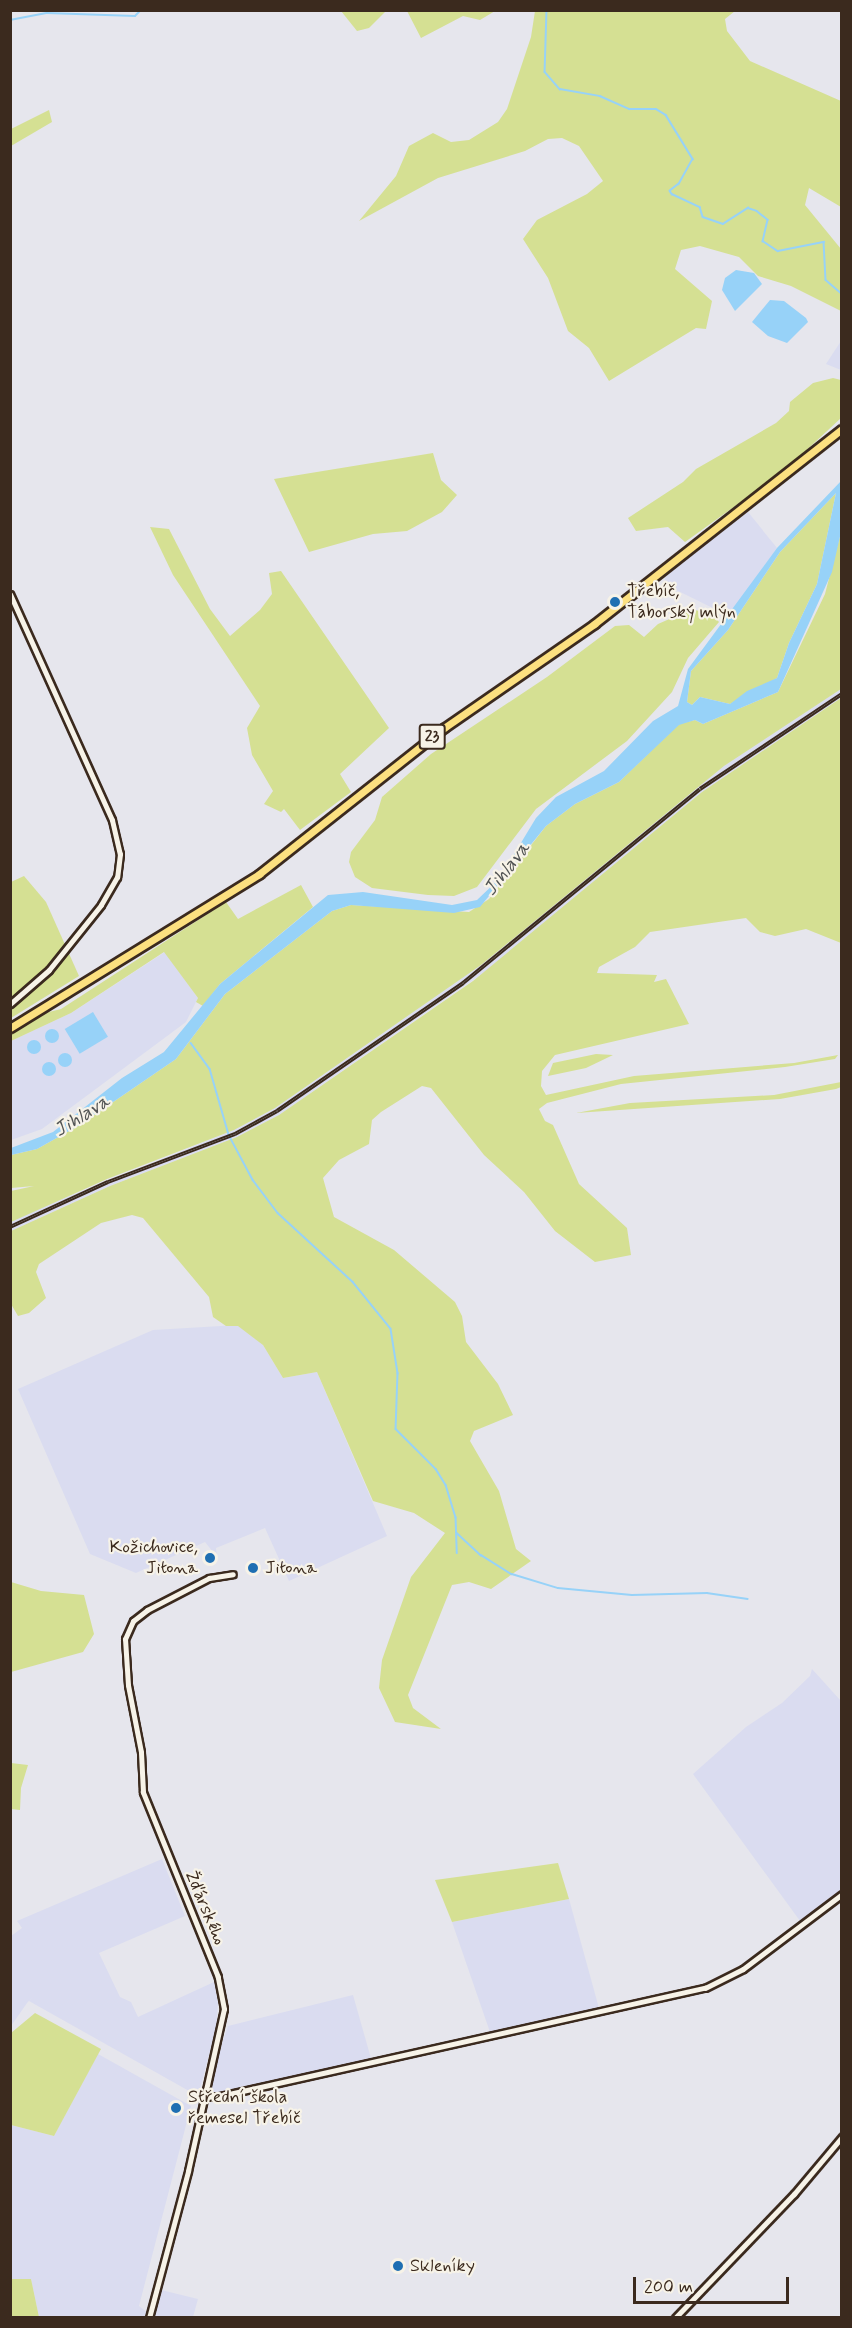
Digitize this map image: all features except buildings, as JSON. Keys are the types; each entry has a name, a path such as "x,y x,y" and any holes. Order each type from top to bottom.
{"main road":[{"name":"23","path":"10,1028 259,874 444,728 594,624 842,429"}],"street":[{"path":"10,594 112,820 120,854 117,877 101,905 49,970 10,1004"},
{"name":"Žďárského","path":"149,2318 224,2020 224,1998 143,1792 141,1752 124,1650 127,1629 137,1616 209,1578 233,1574"},
{"path":"204,2097 220,2096 705,1988 743,1969 842,1894"},
{"path":"675,2318 794,2194 842,2137"}],"shaded area":[{"path":"841,341 841,370 826,364"},
{"path":"748,512 777,548 729,616 664,584 666,574"},
{"path":"841,689 841,698 702,792 486,971 279,1115 237,1137 110,1186 11,1231 11,1222 40,1208 234,1130 275,1108 481,965 724,766"},
{"path":"165,952 198,998 186,1022 42,1129 11,1140 11,1041 71,1013"},
{"name":"Jitona","path":"238,1325 263,1345 283,1378 317,1372 387,1536 289,1581 265,1528 216,1548 217,1557 205,1542 136,1573 90,1554 18,1389 153,1330"},
{"path":"812,1669 841,1701 841,1895 803,1925 693,1774 746,1727 782,1703 810,1676"},
{"path":"162,1859 185,1916 99,1953 120,1997 131,2002 138,2017 214,1982 218,2003 216,2029 198,2096 29,2001 37,1992 27,2003 11,2026 11,1936 22,1928 17,1921"},
{"path":"569,1899 600,2012 491,2035 452,1922"},
{"path":"353,1995 372,2062 204,2097 228,2026"},
{"path":"98,2054 191,2106 139,2306 149,2314 157,2289 198,2299 193,2317 39,2317 31,2279 11,2279 11,2125 54,2136"}],"green space":[{"path":"341,11 386,11 369,28 357,31"},
{"path":"407,11 495,11 480,20 463,16 421,38"},
{"path":"535,11 735,11 725,19 727,31 750,61 841,101 841,207 809,188 805,205 841,249 841,311 791,286 758,276 739,257 700,246 681,250 675,269 712,301 706,329 696,328 609,381 589,348 568,331 548,278 523,239 537,220 587,194 603,181 579,146 562,138 548,139 525,151 438,178 359,221 396,176 409,146 433,133 451,142 469,140 498,122 507,109 531,37"},
{"path":"49,110 52,122 11,146 11,129"},
{"path":"833,378 841,380 841,418 784,471 685,542 668,527 636,531 628,518 683,482 696,469 776,423 789,411 790,402 813,383"},
{"path":"433,453 441,480 457,495 442,512 407,531 373,534 309,552 274,479"},
{"path":"836,493 817,584 789,643 777,678 730,704 700,697 692,705 687,702 691,671 728,630 780,552"},
{"path":"150,527 169,529 210,609 230,636 260,610 272,594 269,573 281,571 389,728 340,774 351,792 300,830 284,809 281,812 264,804 273,791 252,755 247,728 260,706 173,575"},
{"path":"841,532 841,689 724,766 481,965 275,1108 234,1130 107,1179 11,1222 11,1191 34,1186 11,1188 11,1155 37,1149 78,1126 176,1059 225,994 332,911 351,905 469,912 489,899 546,826 575,804 619,782 679,724 695,720 703,724 778,692 825,594"},
{"path":"692,609 713,615 719,622 688,658 672,692 627,741 536,809 477,887 454,896 428,895 372,888 355,877 349,862 351,852 375,820 382,797 431,754 547,677 615,626 629,625 644,637 658,624"},
{"path":"841,698 841,943 806,929 775,936 760,932 746,918 650,932 635,947 599,967 597,973 657,975 654,982 666,979 689,1024 555,1055 542,1071 541,1086 546,1095 634,1076 794,1063 838,1055 835,1059 785,1067 621,1084 547,1103 539,1109 545,1121 553,1125 579,1184 627,1228 631,1255 595,1262 555,1231 524,1192 484,1155 431,1088 422,1086 381,1112 372,1120 369,1144 339,1160 323,1178 334,1217 394,1250 455,1302 462,1316 466,1342 498,1384 513,1415 474,1431 470,1441 499,1491 516,1549 531,1561 491,1589 469,1582 452,1585 408,1695 413,1708 441,1729 395,1722 379,1688 382,1660 411,1577 445,1533 414,1513 373,1501 317,1372 283,1378 263,1345 238,1326 226,1326 213,1317 209,1297 143,1218 132,1215 101,1223 39,1264 36,1272 46,1298 29,1313 18,1316 11,1304 11,1231 110,1186 237,1137 279,1115 473,981 702,792"},
{"path":"24,876 46,902 79,976 11,1018 11,882"},
{"path":"301,885 313,907 220,984 203,1006 196,1002 198,998 164,952 71,1013 11,1041 10,1032 41,1014 61,1009 226,902 238,919"},
{"path":"596,1054 613,1055 586,1068 548,1076 553,1063"},
{"path":"841,1082 841,1087 836,1089 780,1099 576,1113 630,1103 774,1095"},
{"path":"11,1582 41,1591 84,1595 94,1634 83,1652 11,1672"},
{"path":"11,1763 28,1765 21,1788 20,1810 11,1809"},
{"path":"558,1863 569,1899 452,1922 435,1880"},
{"path":"35,2013 101,2049 54,2136 11,2125 11,2033"},
{"path":"11,2279 31,2279 39,2317 11,2317"}],"water":[{"path":"736,270 754,273 762,284 735,311 722,290 725,278"},
{"path":"770,300 784,301 808,322 787,343 768,336 752,322"},
{"name":"Jihlava","path":"841,481 841,532 832,572 778,692 703,724 695,720 679,725 619,782 575,804 546,826 480,907 454,913 351,905 332,911 225,994 176,1059 78,1126 37,1149 11,1155 11,1148 53,1132 122,1078 164,1052 220,984 328,895 363,892 452,905 477,900 499,879 536,818 556,797 604,771 653,721 678,706 688,669 777,548","holes":["836,493 817,584 789,643 777,678 747,691 730,704 700,697 692,705 687,702 691,671 728,630 780,552"]},
{"path":"93,1012 108,1037 80,1054 65,1029"},
{"path":"52,1029 57,1031 59,1036 57,1041 52,1043 47,1041 45,1036 47,1031"},
{"path":"34,1040 39,1042 41,1047 39,1052 34,1054 29,1052 27,1047 29,1042"},
{"path":"65,1053 70,1055 72,1060 70,1065 65,1067 60,1065 58,1060 60,1055"},
{"path":"49,1062 54,1064 56,1069 54,1074 49,1076 44,1074 42,1069 44,1064"}],"waterway":[{"path":"10,20 47,13 135,16 141,10"},
{"path":"547,10 545,72 560,89 600,96 629,109 656,109 666,115 693,159 679,184 670,191 672,194 700,207 703,217 723,224 748,208 757,211 768,220 763,241 778,251 824,242 826,280 842,294"},
{"path":"191,1043 210,1069 229,1135 253,1180 278,1213 353,1282 391,1329 398,1373 396,1429 436,1469 446,1485 456,1517 457,1553"},
{"path":"457,1533 481,1555 512,1574 558,1588 632,1595 707,1593 748,1599"}],"railway":[{"path":"10,1227 108,1182 235,1134 277,1111 463,983 700,789 842,694"}],"place":[{"name":"Třebíč, Táborský mlýn","path":"615,602"},
{"name":"Kožichovice, Jitona","path":"210,1558"},
{"name":"Jitona","path":"253,1568"},
{"name":"Střední škola řemesel Třebíč","path":"176,2108"},
{"name":"Skleníky","path":"398,2266"}]}
